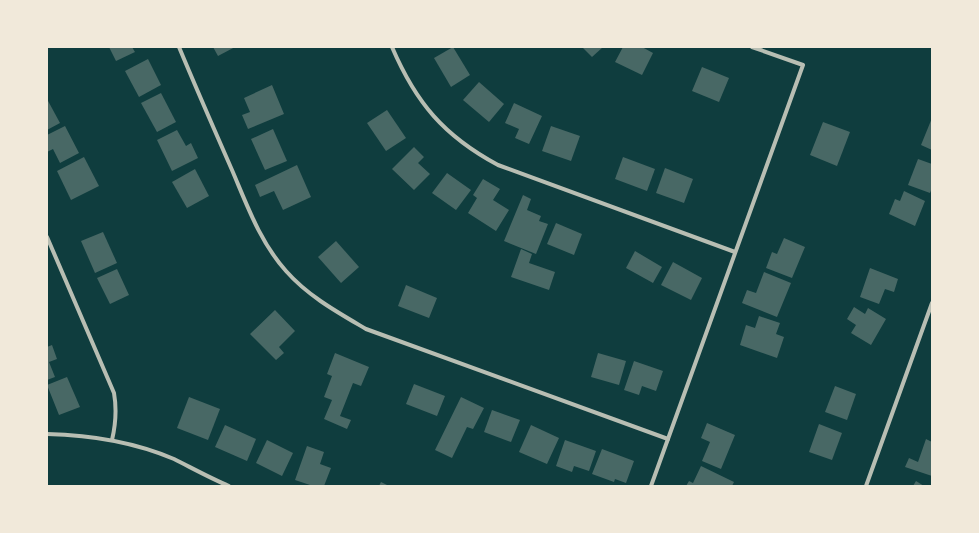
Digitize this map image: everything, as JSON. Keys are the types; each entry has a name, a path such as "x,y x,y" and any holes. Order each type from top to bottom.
{"street":[{"path":"179,47 261,236 272,254 285,270 316,298 333,310 366,329 668,439"},
{"path":"392,47 408,81 432,116 452,135 480,156 498,165 735,252"},
{"path":"651,486 803,65 752,47"},
{"path":"47,237 114,392 116,420 112,440"},
{"path":"866,486 932,303"},
{"path":"47,434 71,434 112,440 138,447 173,459 230,486"}],"building":[{"path":"109,47 132,47 135,52 116,61"},
{"path":"213,47 235,47 218,56"},
{"path":"453,47 470,75 451,87 434,58"},
{"path":"582,47 603,47 592,57"},
{"path":"623,47 642,47 653,53 642,75 615,62"},
{"path":"148,59 161,85 139,97 125,71"},
{"path":"702,67 729,78 719,102 692,91"},
{"path":"479,82 504,104 489,122 463,100"},
{"path":"272,85 284,114 248,129 242,115 250,112 244,98"},
{"path":"161,93 176,122 157,132 141,103"},
{"path":"47,99 60,123 47,130"},
{"path":"514,103 542,116 529,144 515,138 519,129 505,123"},
{"path":"387,110 406,138 386,151 367,123"},
{"path":"932,118 932,150 921,145"},
{"path":"823,122 850,132 837,166 810,155"},
{"path":"65,126 79,153 60,163 53,149 47,152 47,135"},
{"path":"551,126 580,136 571,161 542,151"},
{"path":"273,129 287,161 265,170 251,139"},
{"path":"177,130 186,146 191,143 198,158 172,171 157,140"},
{"path":"414,147 424,157 418,163 430,174 414,190 392,169"},
{"path":"84,157 99,186 71,200 57,171"},
{"path":"623,157 655,169 647,191 615,179"},
{"path":"918,159 932,164 932,188 930,193 908,185"},
{"path":"297,165 311,197 283,210 274,191 260,197 255,185"},
{"path":"665,168 693,179 684,203 656,193"},
{"path":"195,169 209,196 187,208 172,182"},
{"path":"447,173 471,190 456,210 432,193"},
{"path":"483,179 500,189 493,200 509,210 496,231 468,213 477,198 473,195"},
{"path":"904,191 925,201 915,226 889,214 895,199 900,201"},
{"path":"523,195 531,199 527,210 541,216 539,221 548,224 536,254 504,241"},
{"path":"556,223 582,234 574,255 547,244"},
{"path":"103,232 117,263 95,273 81,241"},
{"path":"784,238 805,247 792,278 766,268 772,252 777,254"},
{"path":"336,241 359,267 341,283 318,257"},
{"path":"521,249 532,254 529,263 555,272 549,290 511,277"},
{"path":"635,251 662,267 653,283 626,268"},
{"path":"673,262 702,278 691,300 661,285"},
{"path":"870,268 898,279 894,292 885,289 879,304 860,297"},
{"path":"117,269 129,295 110,304 97,278"},
{"path":"764,272 791,283 777,317 742,303 747,290 756,293"},
{"path":"406,285 437,298 429,318 398,306"},
{"path":"854,307 865,314 868,308 886,319 871,345 851,333 856,325 847,319"},
{"path":"275,310 295,331 279,347 284,353 276,360 250,334"},
{"path":"759,316 780,323 776,334 784,337 777,358 740,345 746,325 755,328"},
{"path":"52,345 57,359 49,362 55,377 47,380 47,347"},
{"path":"335,353 369,367 361,386 353,383 340,416 351,420 347,429 324,419 332,400 324,397 332,376 327,374"},
{"path":"598,353 626,361 619,385 591,377"},
{"path":"634,361 663,371 656,391 642,386 639,395 624,390"},
{"path":"67,377 80,407 59,415 47,385"},
{"path":"414,384 445,396 437,416 406,404"},
{"path":"835,386 856,394 847,420 825,412"},
{"path":"189,397 220,409 208,440 177,428"},
{"path":"461,397 484,408 473,429 467,427 452,458 435,450"},
{"path":"492,410 520,420 511,442 484,432"},
{"path":"707,423 735,435 721,469 702,461 710,442 701,438"},
{"path":"819,424 842,433 832,460 809,452"},
{"path":"225,425 256,439 247,461 215,447"},
{"path":"531,425 559,438 547,464 519,452"},
{"path":"926,439 932,442 932,476 905,467 909,458 918,462"},
{"path":"267,440 293,453 282,476 256,463"},
{"path":"565,440 596,451 589,471 574,466 572,472 556,466"},
{"path":"307,446 324,452 320,464 331,468 324,486 313,486 295,480"},
{"path":"602,449 634,461 626,483 615,479 614,482 592,474"},
{"path":"701,466 734,482 732,486 686,486 689,481 693,483"},
{"path":"916,481 924,486 913,486"},
{"path":"381,482 389,486 379,486"}]}
